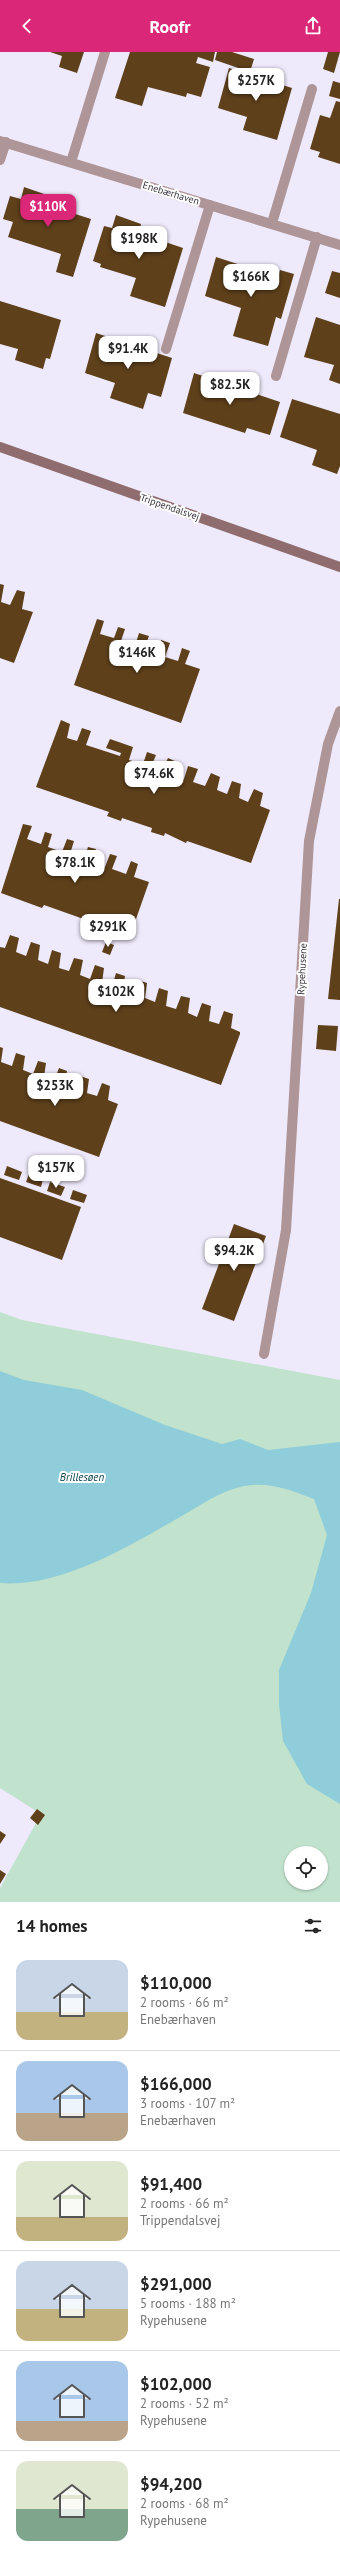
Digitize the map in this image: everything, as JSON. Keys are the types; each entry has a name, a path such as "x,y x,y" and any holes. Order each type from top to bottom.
{"street":[{"path":"71,162 105,52"},
{"path":"272,223 312,88"},
{"name":"Enebærhaven","path":"0,160 3,142 340,244"},
{"path":"166,349 210,205"},
{"path":"276,376 317,237"},
{"name":"Trippendalsvej","path":"0,447 340,566"},
{"name":"Rypehusene","path":"264,1354 286,1230 309,840 328,744 340,711"}],"green space":[{"path":"0,1312 22,1320 340,1380 340,1902 0,1902 0,1888 41,1814 0,1788"}],"water":[{"name":"Brillesøen","path":"0,1371 24,1380 82,1390 165,1425 222,1444 240,1439 268,1450 340,1442 340,1804 307,1784 283,1741 279,1704 279,1670 311,1593 327,1535 314,1499 287,1489 269,1485 250,1485 232,1489 94,1563 47,1579 23,1583 0,1583"}],"building":[{"path":"50,52 84,52 77,73 59,67 62,56"},
{"path":"130,52 215,52 213,62 198,57 196,63 210,67 201,97 187,93 186,97 148,87 142,106 115,98"},
{"path":"217,52 232,52 254,59 250,72 215,60"},
{"path":"328,52 340,52 334,73 323,69"},
{"path":"229,68 292,88 277,140 243,130 247,117 218,108"},
{"path":"333,81 340,83 340,99 329,96"},
{"path":"336,101 340,102 340,164 318,157 320,152 310,149 320,115 330,118"},
{"path":"24,187 50,196 47,205 91,219 73,277 56,272 61,254 8,237 13,222 3,219 10,196 21,199"},
{"path":"116,215 141,224 139,233 183,248 165,307 130,296 136,278 100,267 101,264 93,261 104,226 112,228"},
{"path":"216,257 278,277 280,270 294,274 281,319 276,317 268,346 233,336 241,308 205,296"},
{"path":"332,271 340,273 340,298 325,293"},
{"path":"0,301 61,320 50,359 46,358 43,369 15,360 18,349 0,344"},
{"path":"316,317 340,325 340,384 329,380 334,365 304,357"},
{"path":"96,333 172,358 161,397 148,393 143,409 110,398 115,383 85,373"},
{"path":"194,373 280,402 270,435 247,428 245,433 183,413"},
{"path":"292,399 340,414 340,466 337,474 312,465 317,450 280,437"},
{"path":"0,584 4,585 1,602 10,605 17,590 25,592 22,609 33,612 14,663 0,658"},
{"path":"97,619 104,621 100,634 114,638 118,627 125,629 121,641 135,646 139,633 149,636 144,649 157,654 161,640 170,643 165,657 178,661 182,648 190,651 185,664 200,669 181,723 74,685"},
{"path":"61,720 70,724 67,738 77,741 82,728 91,731 86,745 120,756 121,753 106,748 110,739 133,747 129,760 143,764 147,752 156,755 151,767 162,771 168,758 177,762 174,775 184,779 188,766 198,769 193,782 205,786 211,773 220,777 217,790 227,794 232,781 241,784 239,798 248,802 254,789 263,793 260,806 270,810 251,863 187,841 186,843 165,833 164,836 151,832 152,828 122,818 121,821 107,816 109,812 36,787"},
{"path":"23,824 32,826 27,839 41,844 45,832 52,834 48,847 62,852 67,839 74,841 70,854 84,859 88,847 96,849 91,862 105,867 110,854 117,856 112,869 126,874 131,861 138,864 134,877 149,882 129,939 107,931 109,928 44,905 42,908 1,893"},
{"path":"340,899 340,1000 328,999"},
{"path":"10,935 19,938 16,952 26,956 31,942 40,945 38,960 48,964 52,950 61,953 59,968 69,971 74,958 83,960 80,975 90,979 95,965 104,968 102,983 112,987 116,973 125,976 123,990 133,994 138,980 147,983 145,998 155,1002 159,988 168,991 166,1006 176,1009 181,996 190,998 188,1013 197,1017 202,1003 211,1006 209,1021 219,1024 224,1011 233,1014 231,1028 240,1032 240,1034 221,1085 0,1007 0,947 5,948"},
{"path":"106,942 114,945 110,955 102,952"},
{"path":"318,1025 338,1026 336,1051 316,1049"},
{"path":"0,1047 3,1048 1,1062 12,1066 16,1053 25,1056 23,1070 33,1074 38,1061 46,1063 44,1077 54,1081 59,1068 67,1071 65,1085 76,1089 80,1076 89,1079 87,1093 97,1096 102,1083 110,1086 108,1100 118,1104 99,1157 0,1121"},
{"path":"7,1166 22,1172 19,1180 4,1175"},
{"path":"29,1174 43,1179 41,1187 26,1182"},
{"path":"0,1178 81,1207 62,1260 0,1237"},
{"path":"50,1182 65,1187 61,1196 47,1191"},
{"path":"73,1190 87,1195 84,1203 70,1199"},
{"path":"234,1224 266,1236 234,1321 202,1309"},
{"path":"37,1809 45,1815 38,1825 30,1818"},
{"path":"0,1831 6,1835 0,1844"},
{"path":"0,1870 6,1874 0,1884"}]}
